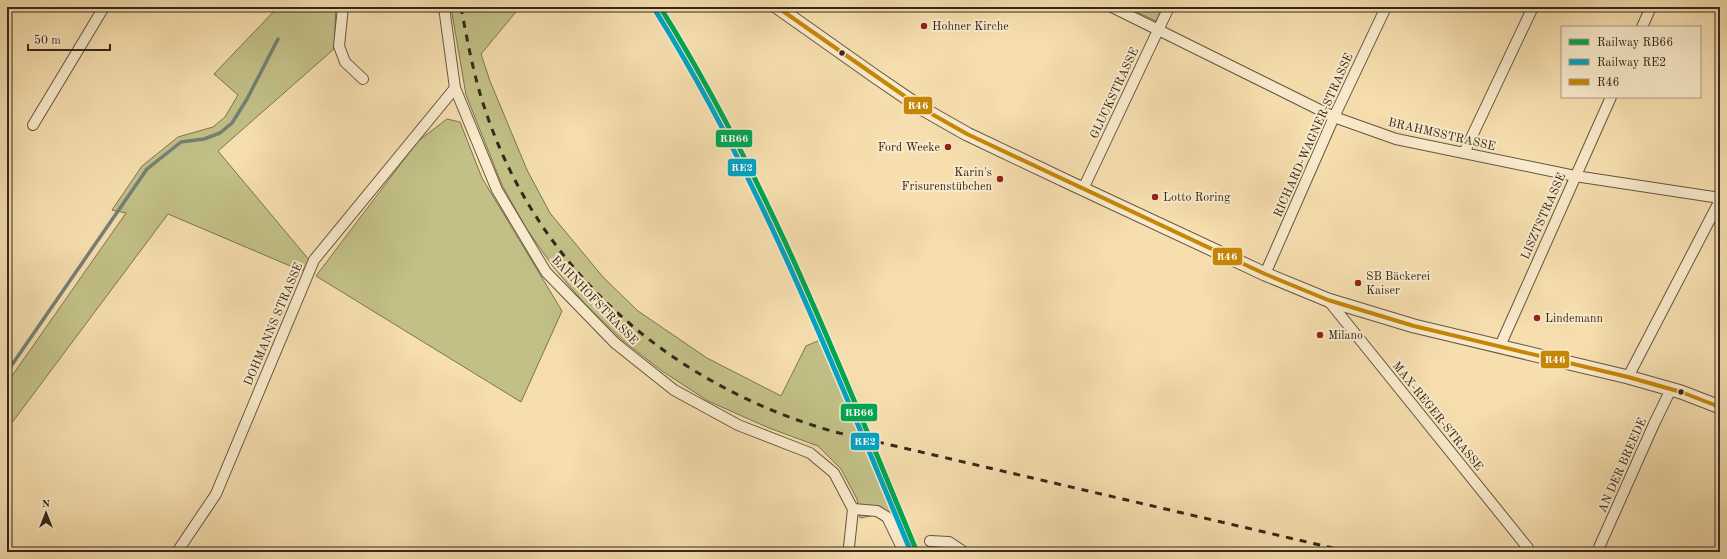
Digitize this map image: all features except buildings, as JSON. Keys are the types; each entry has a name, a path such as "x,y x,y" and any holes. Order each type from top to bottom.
{"street":[{"path":"33,125 104,7"},
{"path":"343,7 339,46 345,62 363,79"},
{"name":"BAHNHOFSTRASSE","path":"444,7 455,88 497,190 546,272 615,343 674,390 738,425 810,453 834,472 853,509"},
{"path":"777,7 876,78 923,109 967,134 1265,274 1328,300 1414,326 1628,377 1671,389 1720,407"},
{"name":"BRAHMSSTRASSE","path":"1112,7 1334,117 1396,139 1575,176 1720,199"},
{"name":"GLUCKSTRASSE","path":"1083,189 1168,7"},
{"name":"RICHARD-WAGNER-STRASSE","path":"1265,274 1334,117 1386,7"},
{"path":"1464,153 1533,7"},
{"path":"1642,26 1651,7"},
{"name":"DOHMANNS STRASSE","path":"177,552 216,494 314,260 455,88"},
{"name":"LISZTSTRASSE","path":"1500,346 1611,98"},
{"path":"1628,377 1720,199"},
{"name":"MAX-REGER-STRASSE","path":"1328,300 1528,548"},
{"name":"AN DER BREEDE","path":"1597,552 1671,389"},
{"path":"847,552 849,547 853,509 877,511 887,517 904,552"},
{"path":"930,541 949,542 964,552"}],"shaded area":[{"path":"278,7 336,7 334,49 218,151 310,261 302,271 168,214 11,424 7,423 7,383 126,213 112,210 142,166 178,137 213,127 225,117 238,95 214,74"},
{"path":"451,7 520,7 481,54 490,81 527,170 550,213 603,277 638,311 707,358 781,396 806,346 820,340 892,512 860,518 857,499 841,469 818,446 769,428 708,401 662,371 621,339 585,304 554,268 526,228 502,185 466,95"},
{"path":"1126,7 1163,7 1156,21"},
{"path":"447,119 460,122 482,178 562,311 521,402 316,276 418,141"}],"waterway":[{"path":"7,372 147,169 181,142 204,139 220,133 232,123 247,99 278,39"}],"railway":[{"path":"461,7 469,49 488,118 512,175 543,228 580,275 623,318 670,355 722,386 777,412 835,432 1350,552"}],"rail line":[{"name":"RB66","path":"660,7 699,72 768,206 830,343 917,552"},
{"name":"RE2","path":"655,10 729,141 762,208 824,344 911,552"}],"transit line":[{"name":"R46","path":"777,7 923,109 967,134 1265,274 1328,300 1414,326 1628,377 1681,392 1720,407"}],"place":[{"name":"Hohner Kirche","path":"924,26"},
{"name":"Ford Weeke","path":"948,147"},
{"name":"Karin's Frisurenstübchen","path":"1000,179"},
{"name":"Lotto Roring","path":"1155,197"},
{"name":"SB Bäckerei Kaiser","path":"1358,283"},
{"name":"Lindemann","path":"1537,318"},
{"name":"Milano","path":"1320,335"}]}
